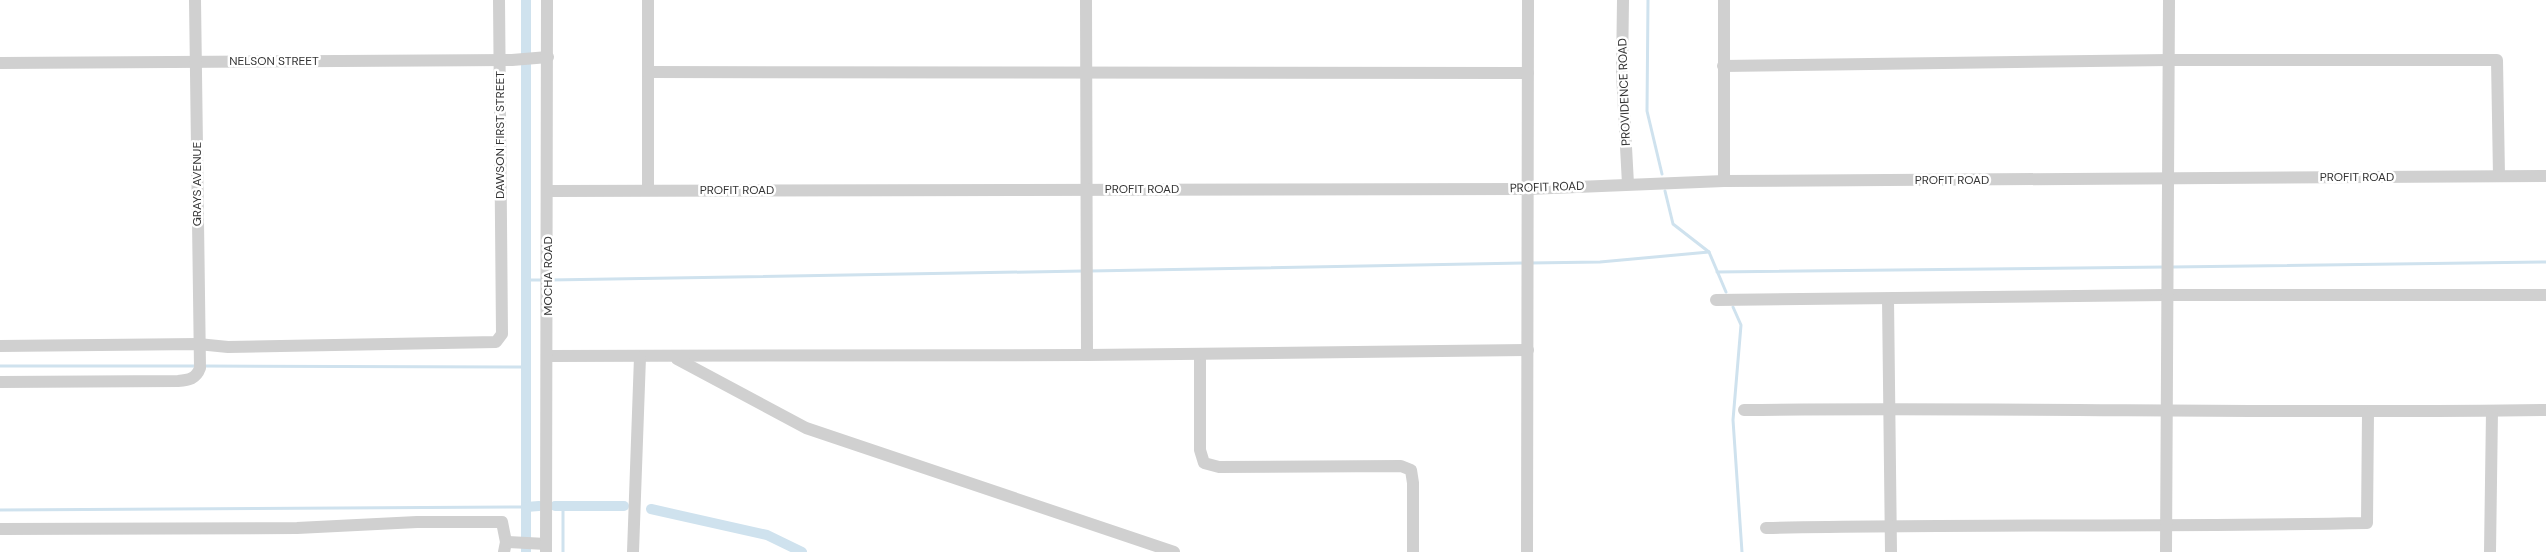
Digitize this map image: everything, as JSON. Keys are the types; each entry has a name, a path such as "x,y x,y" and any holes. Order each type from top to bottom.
{"street":[{"name":"GRAYS AVENUE","path":"0,382 178,381 190,380 198,375 200,368 198,344 196,0"},
{"name":"DAWSON FIRST STREET","path":"0,346 198,344 228,347 493,343 502,334 501,271 506,60 500,0"},
{"name":"MOCHA ROAD","path":"544,546 548,356 548,191 542,57 548,0"},
{"path":"648,0 648,190"},
{"path":"1086,0 1085,190 1087,355"},
{"path":"1527,552 1528,0"},
{"name":"PROVIDENCE ROAD","path":"1623,0 1622,73 1628,184"},
{"path":"1724,0 1724,181"},
{"path":"2166,552 2169,0"},
{"name":"NELSON STREET","path":"0,64 506,60 542,57"},
{"path":"1723,66 2168,60 2498,60 2499,176"},
{"path":"648,72 1087,74 1528,73"},
{"name":"PROFIT ROAD","path":"548,191 1528,188 1724,181 2546,176"},
{"path":"1716,300 2166,295 2546,295"},
{"path":"1888,299 1891,552"},
{"path":"548,356 1087,355 1528,350"},
{"path":"1200,354 1200,450 1204,463 1219,467 1401,466 1411,470 1413,483 1413,552"},
{"path":"633,552 640,357"},
{"path":"674,357 806,428 1174,552"},
{"path":"1744,410 1889,408 2368,413 2546,410"},
{"path":"2490,552 2492,411"},
{"path":"1766,528 1890,526 2166,527 2367,523 2368,413"},
{"path":"0,529 297,528 417,522 502,522 505,547 520,542 544,546"}],"waterway":[{"path":"526,0 526,552"},
{"path":"1648,0 1647,111 1662,174"},
{"path":"1665,191 1673,224 1709,252 1726,292"},
{"path":"1530,263 1600,262 1709,252"},
{"path":"2172,267 2546,262"},
{"path":"1090,271 1523,263"},
{"path":"1717,272 2165,267"},
{"path":"550,280 1083,271"},
{"path":"526,280 544,280"},
{"path":"1733,307 1741,325 1733,420 1742,552"},
{"path":"0,366 196,366"},
{"path":"202,366 526,367"},
{"path":"563,505 563,552"},
{"path":"526,507 539,506"},
{"path":"555,506 624,506"},
{"path":"0,510 526,507"},
{"path":"651,509 767,535 802,552"}]}
